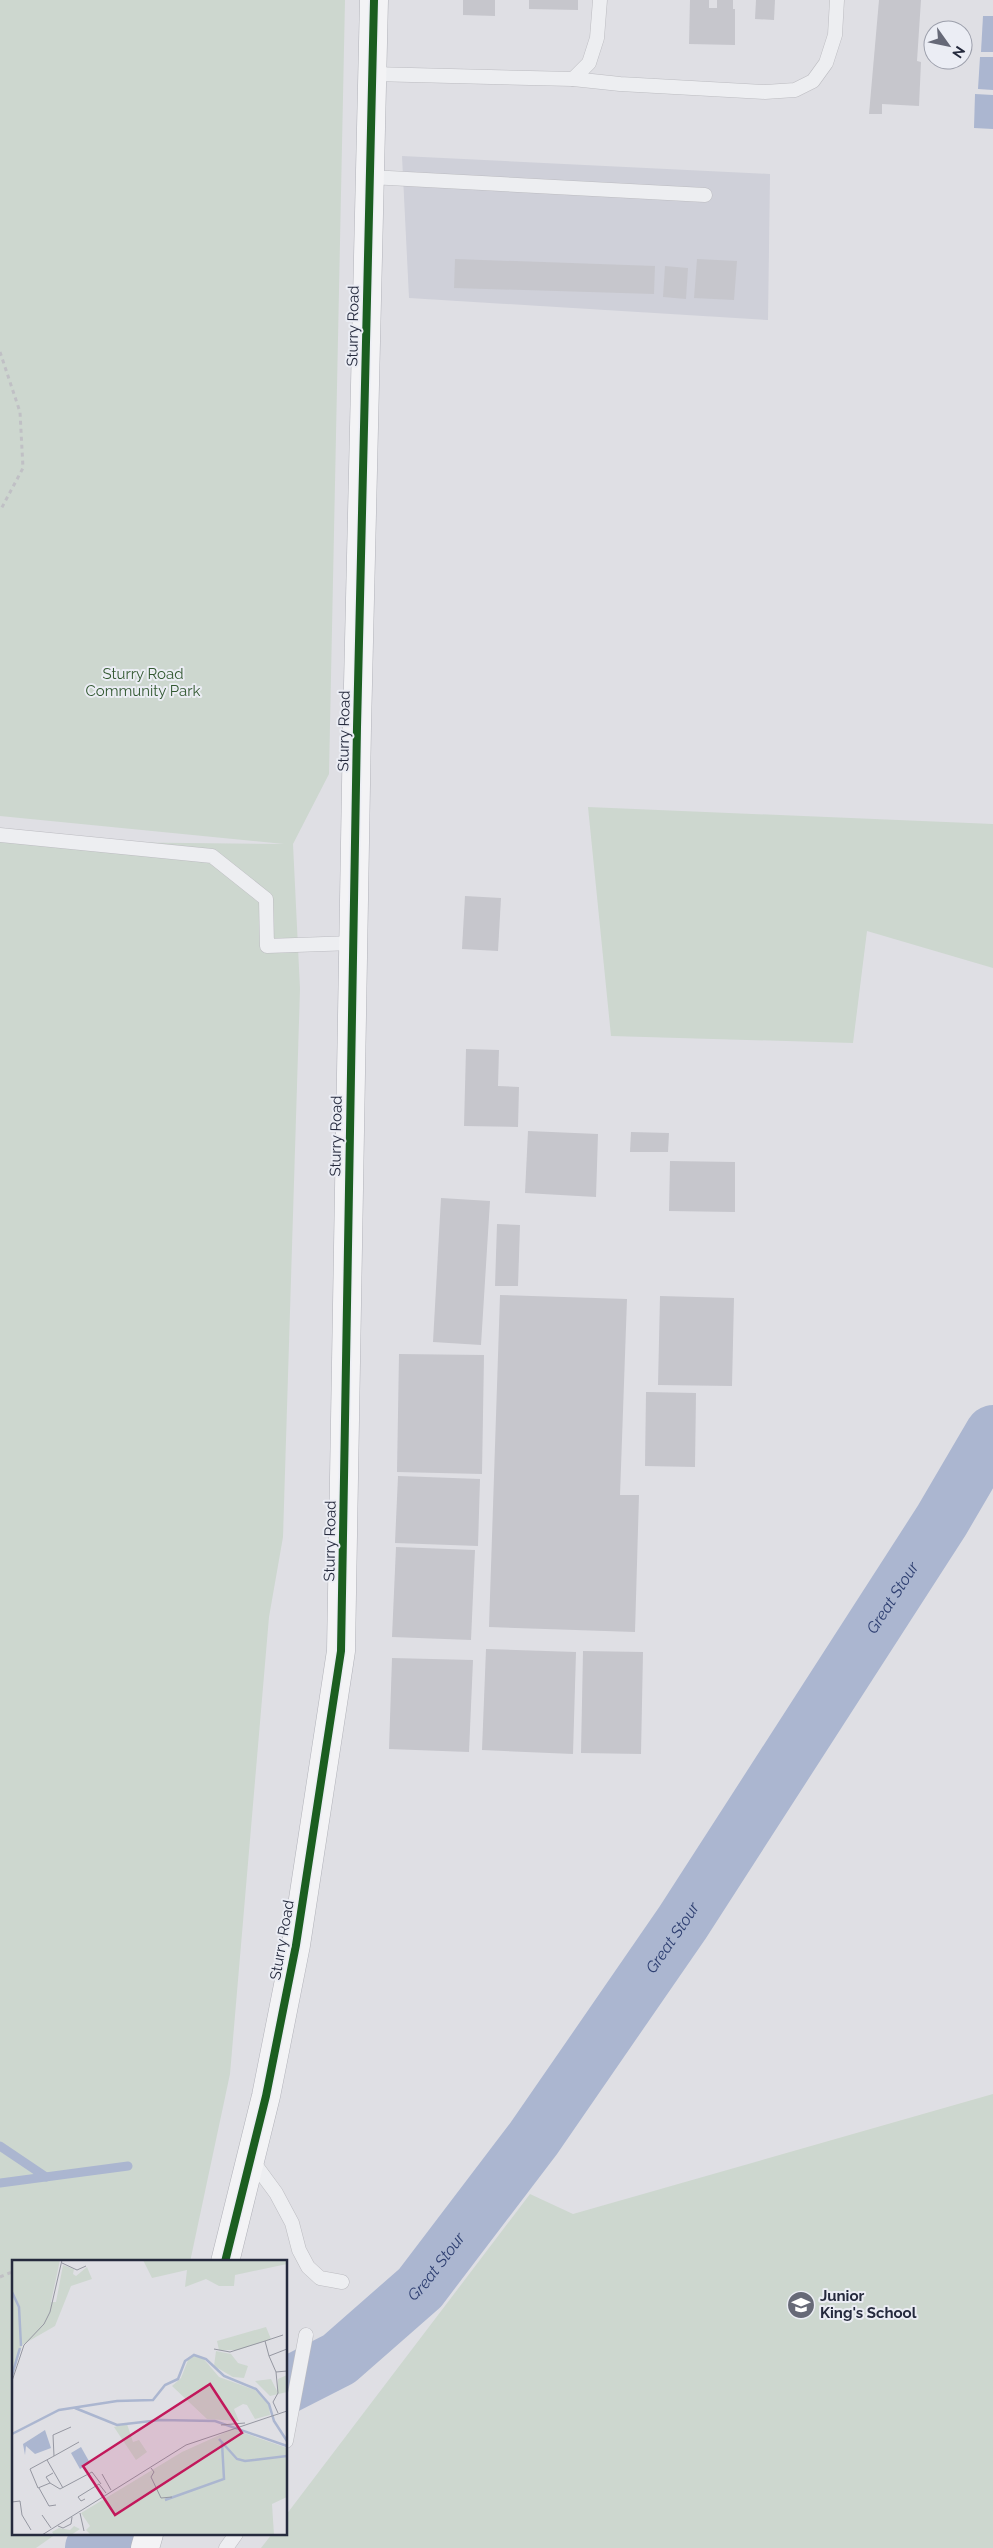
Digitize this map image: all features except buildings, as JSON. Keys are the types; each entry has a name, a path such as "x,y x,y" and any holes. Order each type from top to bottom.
{"highway":[{"name":"Sturry Road","path":"225,2260 266,2096 296,1945 342,1652 353,943 374,0"}],"lane":[{"path":"573,79 590,63 597,38 600,0"},
{"path":"372,74 573,79 620,84 765,92 794,90 813,81 826,63 835,35 837,0"},
{"path":"370,177 705,195"},
{"path":"0,834 212,856 266,899 267,946 353,943"},
{"path":"250,2158 276,2193 292,2223 299,2250 308,2267 320,2278 342,2282"},
{"path":"288,2429 306,2334"},
{"path":"226,2548 235,2536"}],"path":[{"path":"0,352 20,412 23,468 0,511"},
{"path":"0,2277 12,2272"}],"shaded area":[{"path":"402,156 770,174 768,320 409,298"}],"green space":[{"name":"Sturry Road Community Park","path":"0,0 345,0 329,774 293,844 300,989 283,1537 269,1617 230,2074 190,2260 12,2260 12,2536 53,2536 36,2548 0,2548 0,841 284,844 0,816"},
{"path":"588,807 993,824 993,968 867,931 853,1043 611,1036"},
{"name":"Junior King's School","path":"993,2094 993,2548 261,2548 270,2536 288,2536 288,2512 530,2194 573,2214"}],"water":[{"path":"983,16 993,16 993,52 981,52"},
{"path":"980,57 993,57 993,90 978,89"},
{"path":"975,94 993,95 993,129 974,128"}],"waterway":[{"name":"Great Stour","path":"288,2385 339,2359 420,2288 534,2138 683,1922 942,1520 993,1433"},
{"path":"0,2146 46,2177"},
{"path":"0,2183 128,2166"},
{"name":"Great Stour","path":"93,2548 106,2536"}],"cycle path":[{"path":"225,2260 266,2096 296,1945 341,1651 357,727 374,0"}],"place":[{"name":"Junior King's School","path":"801,2305"}]}
